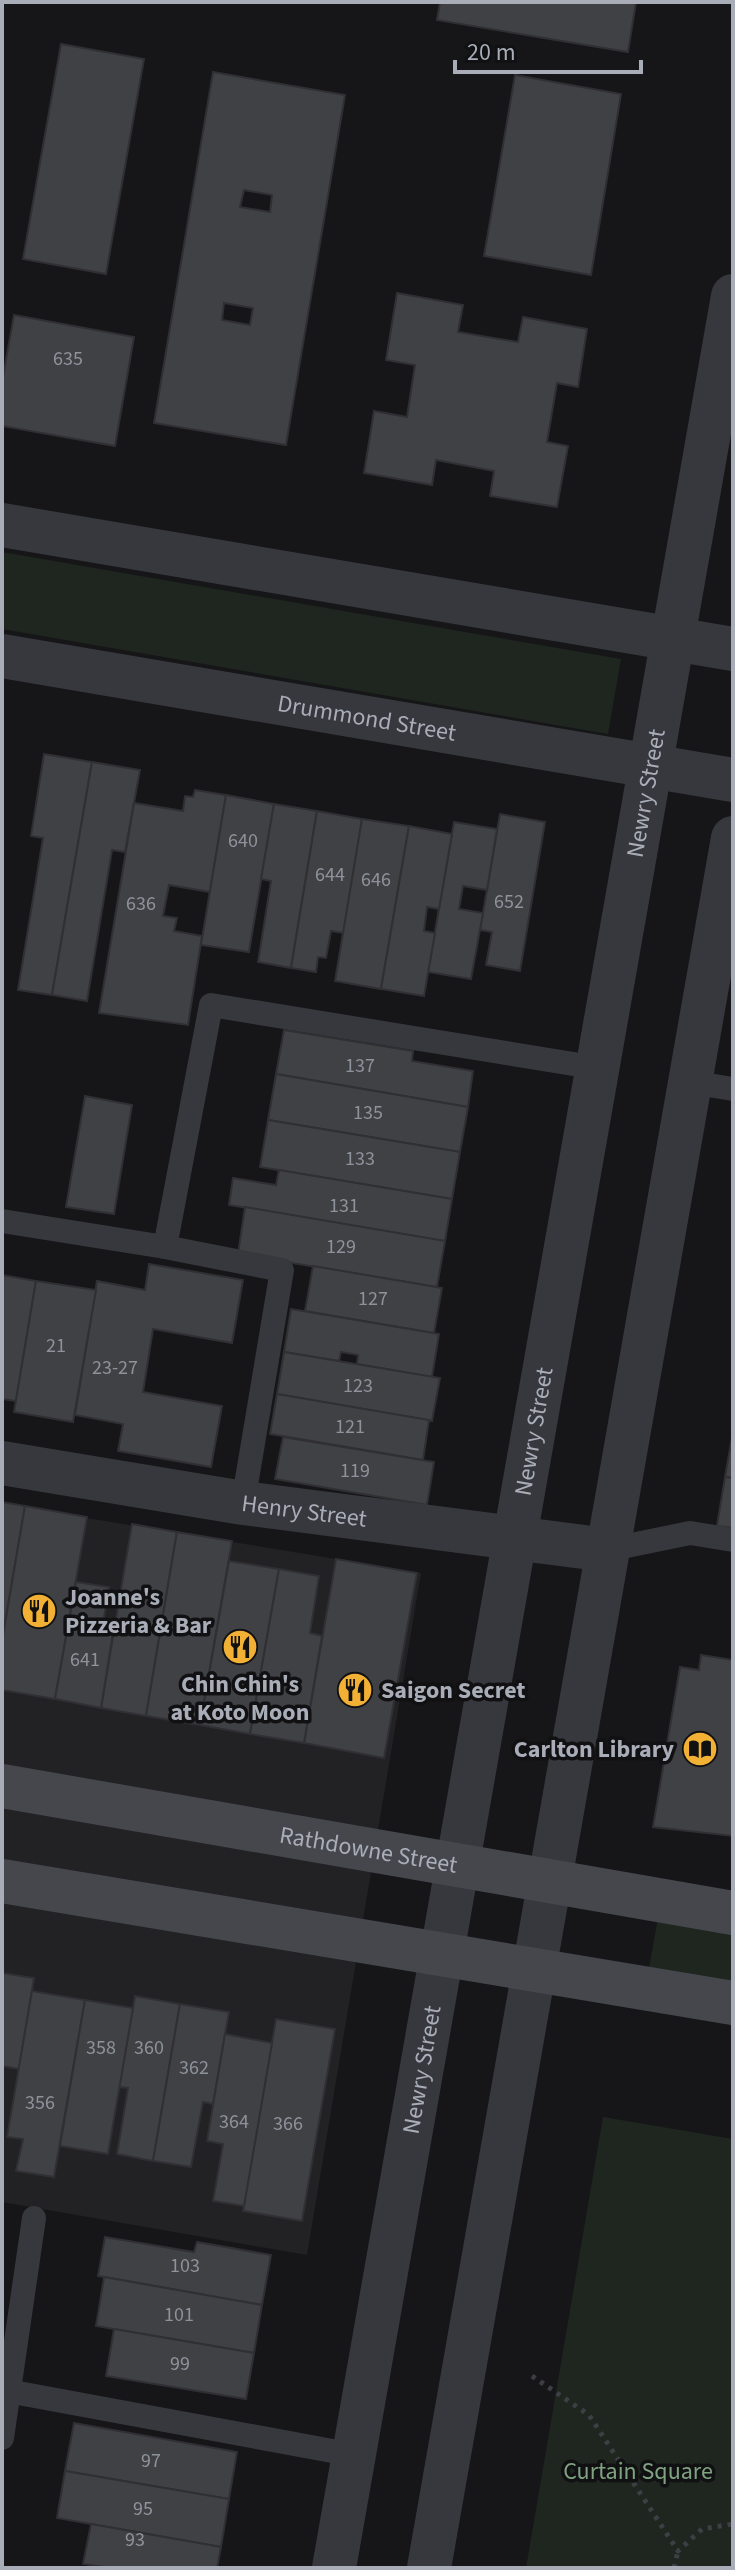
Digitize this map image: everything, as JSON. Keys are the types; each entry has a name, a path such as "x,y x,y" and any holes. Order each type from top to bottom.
{"street":[{"name":"Newry Street","path":"334,2568 733,296"},
{"path":"2,525 733,649"},
{"name":"Drummond Street","path":"2,656 733,780"},
{"path":"429,2568 733,838"},
{"name":"Henry Street","path":"2,1463 243,1503 607,1550"},
{"name":"Rathdowne Street","path":"2,1786 733,1913"},
{"path":"2,1881 733,2003"}],"lane":[{"path":"165,1247 211,1005 598,1068"},
{"path":"690,1082 733,1089"},
{"path":"2,1221 165,1247 282,1270 243,1503"},
{"path":"607,1550 690,1533 733,1540"},
{"path":"2,2438 6,2391 34,2218"},
{"path":"6,2391 354,2455"}],"path":[{"path":"532,2376 589,2415 678,2551"},
{"path":"674,2568 678,2551 702,2529 733,2524"}],"shaded area":[{"path":"2,1504 421,1573 307,2255 2,2202"}],"green space":[{"path":"2,552 621,659 608,734 2,629"},
{"path":"658,1918 733,1931 733,1983 649,1968"},
{"name":"Curtain Square","path":"603,2117 733,2139 733,2568 526,2568"}],"building":[{"path":"440,2 636,2 628,52 437,20"},
{"path":"61,44 144,59 106,274 23,259"},
{"path":"213,72 345,95 286,445 154,423","holes":["244,190 272,195 270,212 240,207","224,303 253,308 250,325 222,320"]},
{"path":"515,75 621,94 591,275 484,256"},
{"path":"397,293 463,305 458,332 518,342 523,317 587,329 578,387 557,383 547,442 568,446 557,507 490,496 494,471 436,460 432,485 364,473 374,411 407,417 415,365 386,360"},
{"path":"14,315 134,337 115,446 2,426 2,382"},
{"path":"44,754 92,762 52,995 18,990 43,838 31,836"},
{"path":"92,762 140,770 125,852 112,850 87,1001 52,995"},
{"path":"195,790 226,795 210,892 169,885 163,916 177,918 174,931 202,936 188,1025 99,1013 134,803 183,811 185,796 193,797"},
{"path":"226,795 274,804 249,952 201,945"},
{"path":"274,804 317,811 291,968 258,962 271,881 261,879"},
{"path":"317,811 362,819 344,933 331,931 326,958 318,957 316,972 291,968"},
{"path":"500,814 545,822 520,971 486,965 492,932 480,930"},
{"path":"362,819 409,826 381,989 335,981"},
{"path":"454,822 497,829 487,890 463,886 459,909 483,913 471,979 428,972"},
{"path":"409,826 452,834 439,909 427,907 424,931 435,933 424,996 381,989"},
{"path":"284,1030 413,1051 412,1061 473,1071 468,1107 276,1074"},
{"path":"276,1074 468,1107 460,1152 268,1120"},
{"path":"85,1096 132,1105 114,1214 66,1207"},
{"path":"268,1120 460,1152 452,1199 260,1167"},
{"path":"279,1170 452,1199 445,1241 229,1205 233,1178 276,1185"},
{"path":"245,1207 445,1241 437,1287 238,1254"},
{"path":"149,1264 243,1280 232,1343 153,1329 143,1392 222,1406 211,1467 118,1451 123,1424 75,1415 97,1281 145,1290"},
{"path":"313,1266 442,1288 434,1333 305,1311"},
{"path":"2,1275 36,1281 16,1401 2,1399"},
{"path":"36,1281 96,1290 73,1422 14,1412"},
{"path":"291,1309 439,1334 432,1377 357,1364 358,1355 341,1352 339,1361 284,1352"},
{"path":"284,1352 440,1378 432,1421 277,1394"},
{"path":"277,1394 429,1420 423,1460 270,1434"},
{"path":"733,1432 733,1478 725,1477"},
{"path":"283,1437 434,1462 427,1505 275,1479"},
{"path":"725,1477 733,1478 733,1528 717,1526"},
{"path":"2,1502 25,1506 2,1641"},
{"name":"Joanne's Pizzeria & Bar","path":"25,1506 87,1517 55,1699 2,1690 2,1641"},
{"path":"132,1524 177,1532 146,1716 101,1708"},
{"path":"177,1532 232,1541 200,1725 146,1716"},
{"name":"Saigon Secret","path":"336,1559 417,1573 384,1758 304,1743"},
{"name":"Chin Chin's at Koto Moon","path":"229,1561 279,1569 250,1734 200,1725"},
{"path":"279,1569 319,1576 310,1633 322,1636 304,1743 250,1734"},
{"path":"76,1582 109,1587 104,1618 115,1620 101,1708 55,1699"},
{"name":"Carlton Library","path":"701,1655 733,1660 733,1836 653,1827 680,1667 699,1670"},
{"path":"2,1973 34,1978 19,2069 2,2066"},
{"path":"32,1991 85,2000 54,2177 16,2171 23,2139 7,2137"},
{"path":"135,1996 180,2004 153,2161 117,2154 128,2088 119,2087"},
{"path":"85,2000 133,2008 108,2154 60,2146"},
{"path":"180,2004 229,2012 213,2104 203,2102 191,2167 153,2161"},
{"path":"276,2019 335,2029 302,2221 243,2211"},
{"path":"225,2034 272,2043 244,2206 213,2201 223,2144 207,2141"},
{"path":"105,2237 194,2252 197,2242 271,2255 262,2305 98,2276"},
{"path":"104,2277 262,2305 254,2353 96,2326"},
{"path":"114,2329 254,2353 246,2399 106,2376"},
{"path":"74,2423 237,2452 229,2499 65,2471"},
{"path":"65,2471 229,2499 221,2547 57,2518"},
{"path":"91,2524 221,2547 217,2568 111,2568 83,2564"}],"place":[{"name":"Joanne's Pizzeria & Bar","path":"39,1611"},
{"name":"Chin Chin's at Koto Moon","path":"240,1647"},
{"name":"Saigon Secret","path":"355,1690"},
{"name":"Carlton Library","path":"700,1749"}]}
